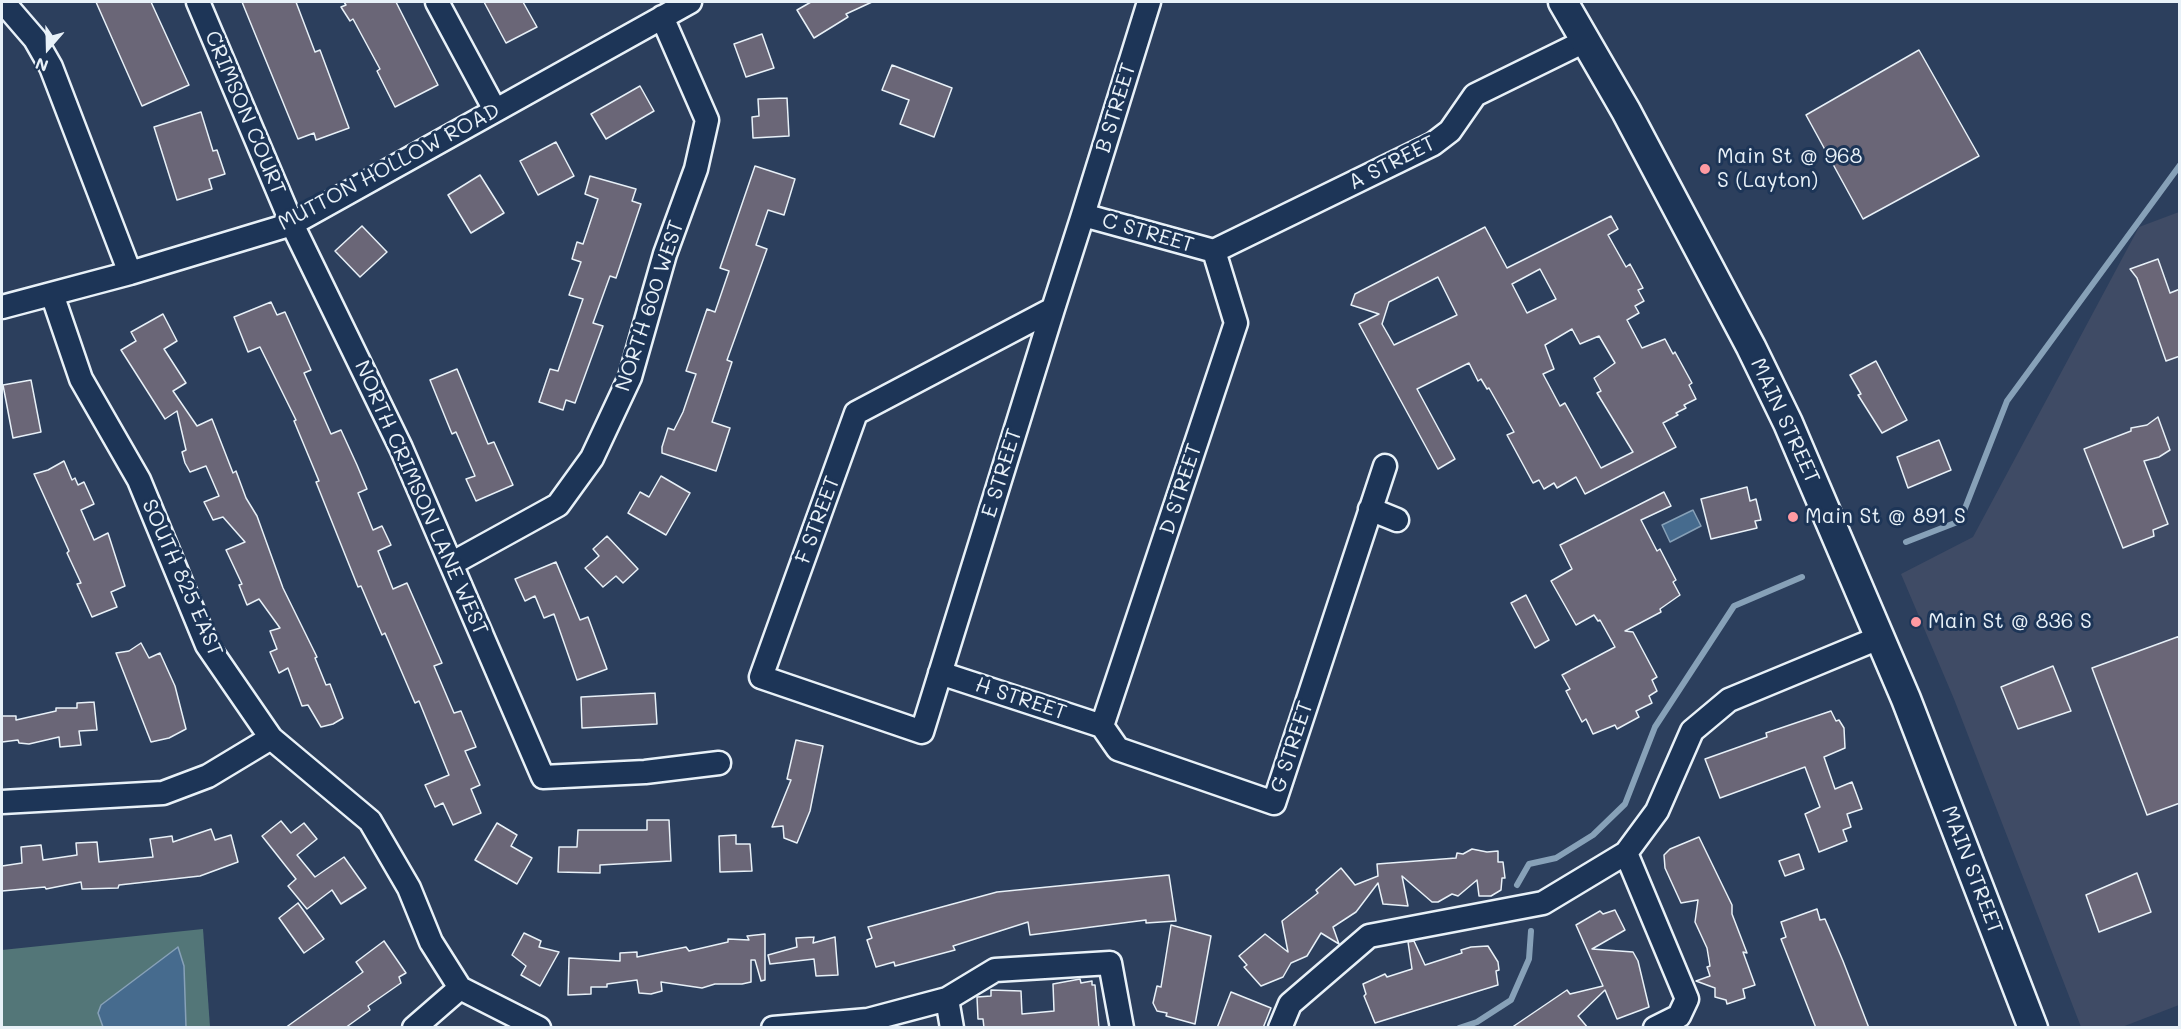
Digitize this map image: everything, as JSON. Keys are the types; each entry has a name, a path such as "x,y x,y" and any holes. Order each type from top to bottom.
{"main road":[{"name":"MAIN STREET","path":"1563,2 1756,357 1788,423 1881,637 2033,1028"}],"street":[{"name":"CRIMSON COURT","path":"198,2 292,224"},
{"path":"437,2 495,110"},
{"name":"MUTTON HOLLOW ROAD","path":"2,307 130,273 292,224 690,2"},
{"name":"B STREET","path":"1083,214 1149,2"},
{"path":"2,5 10,10 36,39 51,67 130,273"},
{"name":"NORTH 600 WEST","path":"452,564 558,504 592,458 630,377 665,254 696,169 707,120 662,17"},
{"name":"A STREET","path":"1214,251 1433,144 1450,131 1475,95 1586,41"},
{"name":"C STREET","path":"1083,214 1214,251"},
{"name":"E STREET","path":"922,732 1083,214"},
{"name":"NORTH CRIMSON LANE WEST","path":"292,224 349,337 452,564 543,777 645,772 719,763"},
{"name":"D STREET","path":"1102,726 1236,323 1214,251"},
{"name":"SOUTH 825 EAST","path":"52,294 81,379 139,480 207,645 271,738 370,821 409,888 431,942 460,988"},
{"name":"F STREET","path":"922,732 761,677 856,413 1053,309"},
{"name":"G STREET","path":"1102,726 1118,749 1274,803 1385,466"},
{"path":"1370,509 1396,520"},
{"path":"1280,1028 1290,1004 1369,936 1543,903 1626,853 1657,811 1692,731 1729,700 1881,637"},
{"name":"H STREET","path":"940,672 1102,726"},
{"path":"2,802 163,793 208,776 271,738"},
{"path":"1626,853 1687,999 1679,1016 1655,1028"},
{"path":"772,1028 868,1020 946,999 995,970 1110,963 1122,1028"},
{"path":"414,1028 460,988 539,1028"},
{"path":"946,999 952,1028"}],"shaded area":[{"path":"2179,212 2179,1005 2122,1027 2081,1027 1954,699 1901,574 1973,537 2139,227"},
{"path":"1693,510 1701,526 1670,542 1662,525"},
{"path":"178,947 184,966 186,1027 103,1027 98,1013 101,1005"}],"green space":[{"path":"203,929 210,1027 2,1027 2,950"}],"building":[{"path":"96,2 151,2 189,85 142,106"},
{"path":"242,2 296,2 315,52 320,50 349,128 316,140 314,133 298,139"},
{"path":"344,2 396,2 438,85 395,107 377,71 380,69 353,19 350,21 341,7 346,5"},
{"path":"484,2 523,2 537,27 506,43"},
{"path":"811,2 872,2 846,14 848,17 814,38 797,10"},
{"path":"762,34 774,68 746,77 734,44"},
{"path":"1919,50 1979,156 1863,219 1806,115"},
{"path":"892,65 952,88 934,137 900,124 909,100 882,90"},
{"path":"640,86 654,111 606,139 591,114"},
{"path":"787,98 789,136 753,138 752,117 759,116 758,99"},
{"path":"201,112 213,151 217,150 225,174 209,179 212,189 177,200 154,127"},
{"path":"556,142 574,176 538,195 520,161"},
{"path":"755,166 795,179 784,215 768,210 756,245 767,249 727,360 732,362 712,422 730,428 716,471 662,453 662,447 668,428 674,430 683,412 696,374 686,371 707,309 715,312 729,271 720,268"},
{"path":"480,175 504,213 471,233 448,195"},
{"path":"590,176 636,189 632,201 641,204 616,278 610,276 593,323 603,326 575,403 566,400 563,410 539,402 550,369 558,371 583,299 569,295 581,262 572,259 577,242 583,244 598,199 585,194"},
{"path":"1611,216 1618,229 1608,235 1626,267 1630,264 1643,288 1638,290 1644,301 1635,306 1639,313 1627,320 1642,348 1665,339 1692,383 1689,385 1696,399 1684,405 1686,408 1676,413 1678,415 1663,423 1676,447 1585,494 1576,477 1557,488 1554,483 1544,489 1539,480 1533,483 1507,435 1514,432 1489,388 1487,389 1481,379 1478,381 1469,363 1417,389 1455,459 1438,469 1359,324 1379,314 1351,305 1355,294 1485,227 1507,268","holes":["1540,269 1556,299 1527,313 1512,284","1438,277 1457,315 1394,345 1382,324 1389,302","1572,329 1580,344 1599,336 1615,363 1594,378 1601,391 1597,393 1633,452 1601,468 1565,403 1560,406 1543,374 1554,369 1545,345"]},
{"path":"362,226 387,252 360,277 335,251"},
{"path":"2158,259 2170,293 2180,289 2180,356 2166,361 2137,278 2130,269"},
{"path":"271,302 277,315 285,312 311,370 304,373 331,434 341,430 367,489 358,493 373,530 382,526 391,545 378,551 393,589 407,583 442,663 434,666 454,713 461,711 476,747 465,751 480,785 471,789 481,813 453,825 443,803 435,807 425,785 449,775 419,701 415,703 385,633 382,635 361,586 358,587 316,482 319,481 294,421 296,420 260,347 248,352 234,317"},
{"path":"163,314 177,341 164,349 186,383 173,391 197,426 212,419 233,473 236,471 246,498 257,516 283,588 317,657 315,658 326,685 330,684 343,718 333,724 321,727 308,705 302,706 288,668 279,673 270,652 277,649 270,631 280,628 259,599 247,605 239,585 242,584 226,550 245,542 223,517 213,520 204,502 219,496 206,466 190,472 185,463 182,452 186,450 177,411 165,419 121,350 136,341 131,332"},
{"path":"1876,361 1907,420 1882,433 1858,395 1861,394 1850,375"},
{"path":"457,369 488,444 494,442 513,485 476,501 466,479 475,476 456,432 452,434 430,380"},
{"path":"31,380 41,432 13,438 3,385"},
{"path":"2158,417 2170,450 2159,457 2144,461 2168,524 2153,530 2154,536 2123,548 2084,449 2131,431 2131,428 2147,425"},
{"path":"1939,440 1951,470 1908,488 1897,457"},
{"path":"64,461 72,480 75,478 78,485 84,482 94,504 81,510 94,540 108,533 125,586 111,592 117,607 92,617 77,584 81,583 67,553 69,551 34,474 48,470"},
{"path":"661,476 690,493 666,535 628,513 640,492 649,497"},
{"path":"1747,487 1750,501 1756,499 1761,520 1755,521 1757,528 1711,539 1701,499"},
{"path":"1664,492 1671,506 1641,520 1657,551 1660,549 1676,580 1673,582 1680,595 1660,609 1661,612 1625,631 1633,632 1657,677 1652,680 1657,691 1649,696 1652,703 1636,711 1639,717 1617,729 1615,725 1593,734 1586,719 1582,722 1566,691 1570,689 1562,675 1615,647 1600,620 1598,621 1594,615 1576,625 1551,581 1572,569 1560,545"},
{"path":"607,536 638,569 623,583 616,576 603,587 585,568 599,556 593,549"},
{"path":"556,562 580,620 588,617 607,669 577,680 554,614 544,618 535,596 525,601 515,579"},
{"path":"1526,595 1549,640 1535,648 1511,603"},
{"path":"2180,636 2180,803 2147,815 2092,668"},
{"path":"141,643 149,658 160,653 175,686 186,729 169,738 151,742 116,653 129,651"},
{"path":"2053,666 2071,711 2018,729 2001,687"},
{"path":"655,693 657,724 582,728 581,697"},
{"path":"94,702 97,730 79,731 81,745 60,747 59,737 29,744 19,743 18,740 2,742 2,716 16,716 16,720 56,711 56,708 77,708 77,703"},
{"path":"1831,711 1836,721 1839,720 1844,728 1845,748 1824,757 1835,789 1852,782 1862,809 1847,814 1851,827 1843,830 1847,841 1819,852 1805,814 1820,807 1805,767 1720,798 1705,759 1767,737 1766,733"},
{"path":"796,740 823,746 810,811 797,843 784,838 783,826 772,827 791,780 787,779"},
{"path":"647,820 669,820 671,861 600,865 600,873 558,872 559,847 577,847 578,830 647,830"},
{"path":"281,821 291,833 304,823 317,839 297,855 315,877 344,857 366,888 341,904 332,890 307,909 288,886 296,879 262,836"},
{"path":"497,823 517,835 511,846 532,858 517,884 475,860"},
{"path":"211,829 215,840 231,835 238,862 200,876 119,885 118,888 82,889 81,882 46,889 45,887 2,891 2,866 22,863 21,847 41,845 43,860 77,855 76,843 97,842 99,862 153,857 150,839 172,836 173,842"},
{"path":"736,835 736,844 750,844 752,871 720,872 719,836"},
{"path":"1699,837 1732,905 1732,914 1747,953 1743,952 1755,985 1743,989 1745,998 1727,1004 1726,1000 1715,997 1715,988 1696,981 1710,976 1707,967 1710,966 1707,948 1695,922 1698,900 1681,903 1665,868 1664,855 1670,849"},
{"path":"1472,849 1487,852 1498,851 1498,862 1503,862 1505,878 1502,878 1501,890 1491,896 1479,896 1477,880 1458,896 1452,894 1438,902 1432,902 1402,876 1408,906 1383,904 1378,883 1356,912 1333,927 1339,944 1321,933 1307,956 1291,963 1283,977 1261,986 1244,967 1247,965 1239,956 1265,934 1288,952 1282,921 1318,893 1316,890 1341,868 1355,885 1378,876 1377,864 1456,858 1457,853 1463,854"},
{"path":"1799,854 1804,869 1785,876 1779,861"},
{"path":"2137,873 2151,912 2099,932 2086,895"},
{"path":"1169,875 1176,921 1146,923 1146,920 1030,935 1028,922 953,946 955,950 895,966 894,962 876,967 867,940 872,938 868,927 997,892"},
{"path":"298,903 324,939 304,953 279,918"},
{"path":"1817,909 1820,920 1825,919 1869,1028 1816,1028 1781,939 1786,937 1781,922"},
{"path":"1615,910 1625,930 1592,949 1633,952 1638,961 1649,1007 1617,1019 1605,990 1578,1016 1588,1028 1511,1028 1567,990 1570,994 1603,986 1576,925 1600,911 1603,914"},
{"path":"1171,925 1211,936 1195,1024 1166,1016 1167,1013 1157,1011 1153,1003 1157,986 1161,987"},
{"path":"524,933 541,941 539,947 559,952 540,986 521,975 526,966 512,955"},
{"path":"765,934 765,980 761,981 755,960 751,960 751,982 742,984 715,984 702,988 661,982 662,991 651,994 639,993 637,980 607,984 607,987 591,987 591,994 568,995 569,958 620,961 620,953 637,952 637,957 686,947 689,951 728,942 728,939 749,940 747,936"},
{"path":"814,937 813,943 835,937 838,975 816,976 814,959 770,964 768,955 797,947 796,938"},
{"path":"384,941 406,973 399,977 401,983 368,1006 370,1010 345,1028 285,1028 363,972 356,962"},
{"path":"1414,941 1425,965 1462,953 1461,950 1488,946 1498,962 1499,970 1496,971 1498,985 1375,1023 1364,996 1366,994 1363,984 1385,974 1387,977 1412,969 1408,942"},
{"path":"1080,979 1081,983 1092,981 1092,985 1095,985 1099,1028 984,1028 983,1019 978,1019 977,997 991,996 991,990 1021,991 1022,1014 1054,1011 1053,984"},
{"path":"1231,992 1271,1008 1263,1028 1217,1028"}],"waterway":[{"path":"1906,542 1960,521 2007,401 2180,165"},
{"path":"1517,885 1529,864 1556,858 1593,835 1625,804 1655,727 1734,606 1802,577"},
{"path":"1459,1028 1477,1022 1511,1000 1529,959 1531,931"}],"place":[{"name":"Main St @ 968 S (Layton)","path":"1705,169"},
{"name":"Main St @ 891 S","path":"1793,517"},
{"name":"Main St @ 836 S","path":"1916,622"}]}
